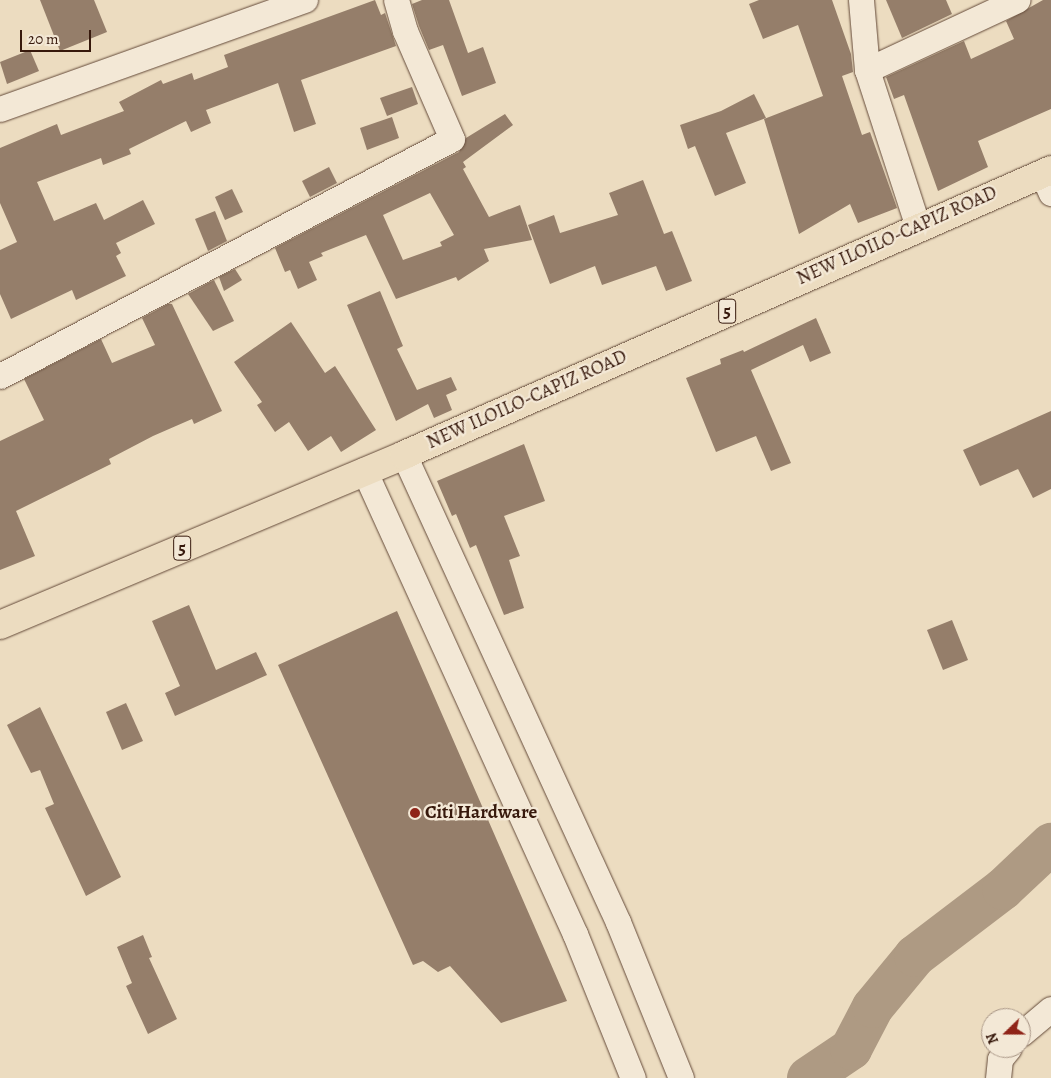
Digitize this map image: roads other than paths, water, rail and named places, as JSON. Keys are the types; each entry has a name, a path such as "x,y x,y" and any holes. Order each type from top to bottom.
{"highway":[{"name":"NEW ILOILO-CAPIZ ROAD","path":"0,625 364,470 404,455 918,226 1048,179"}],"street":[{"path":"0,109 305,0"},
{"path":"0,376 452,140 404,31 396,0"},
{"path":"867,70 1017,0"},
{"path":"866,2 867,70 918,226"},
{"path":"404,455 618,922 681,1078"},
{"path":"364,470 575,934 633,1078"},
{"path":"1031,1026 1051,1009"},
{"path":"998,1078 1001,1058"}],"waterway":[{"path":"808,1078 851,1049 873,1007 915,956 1003,889 1051,844"}],"place":[{"name":"Citi Hardware","path":"415,813"}]}
